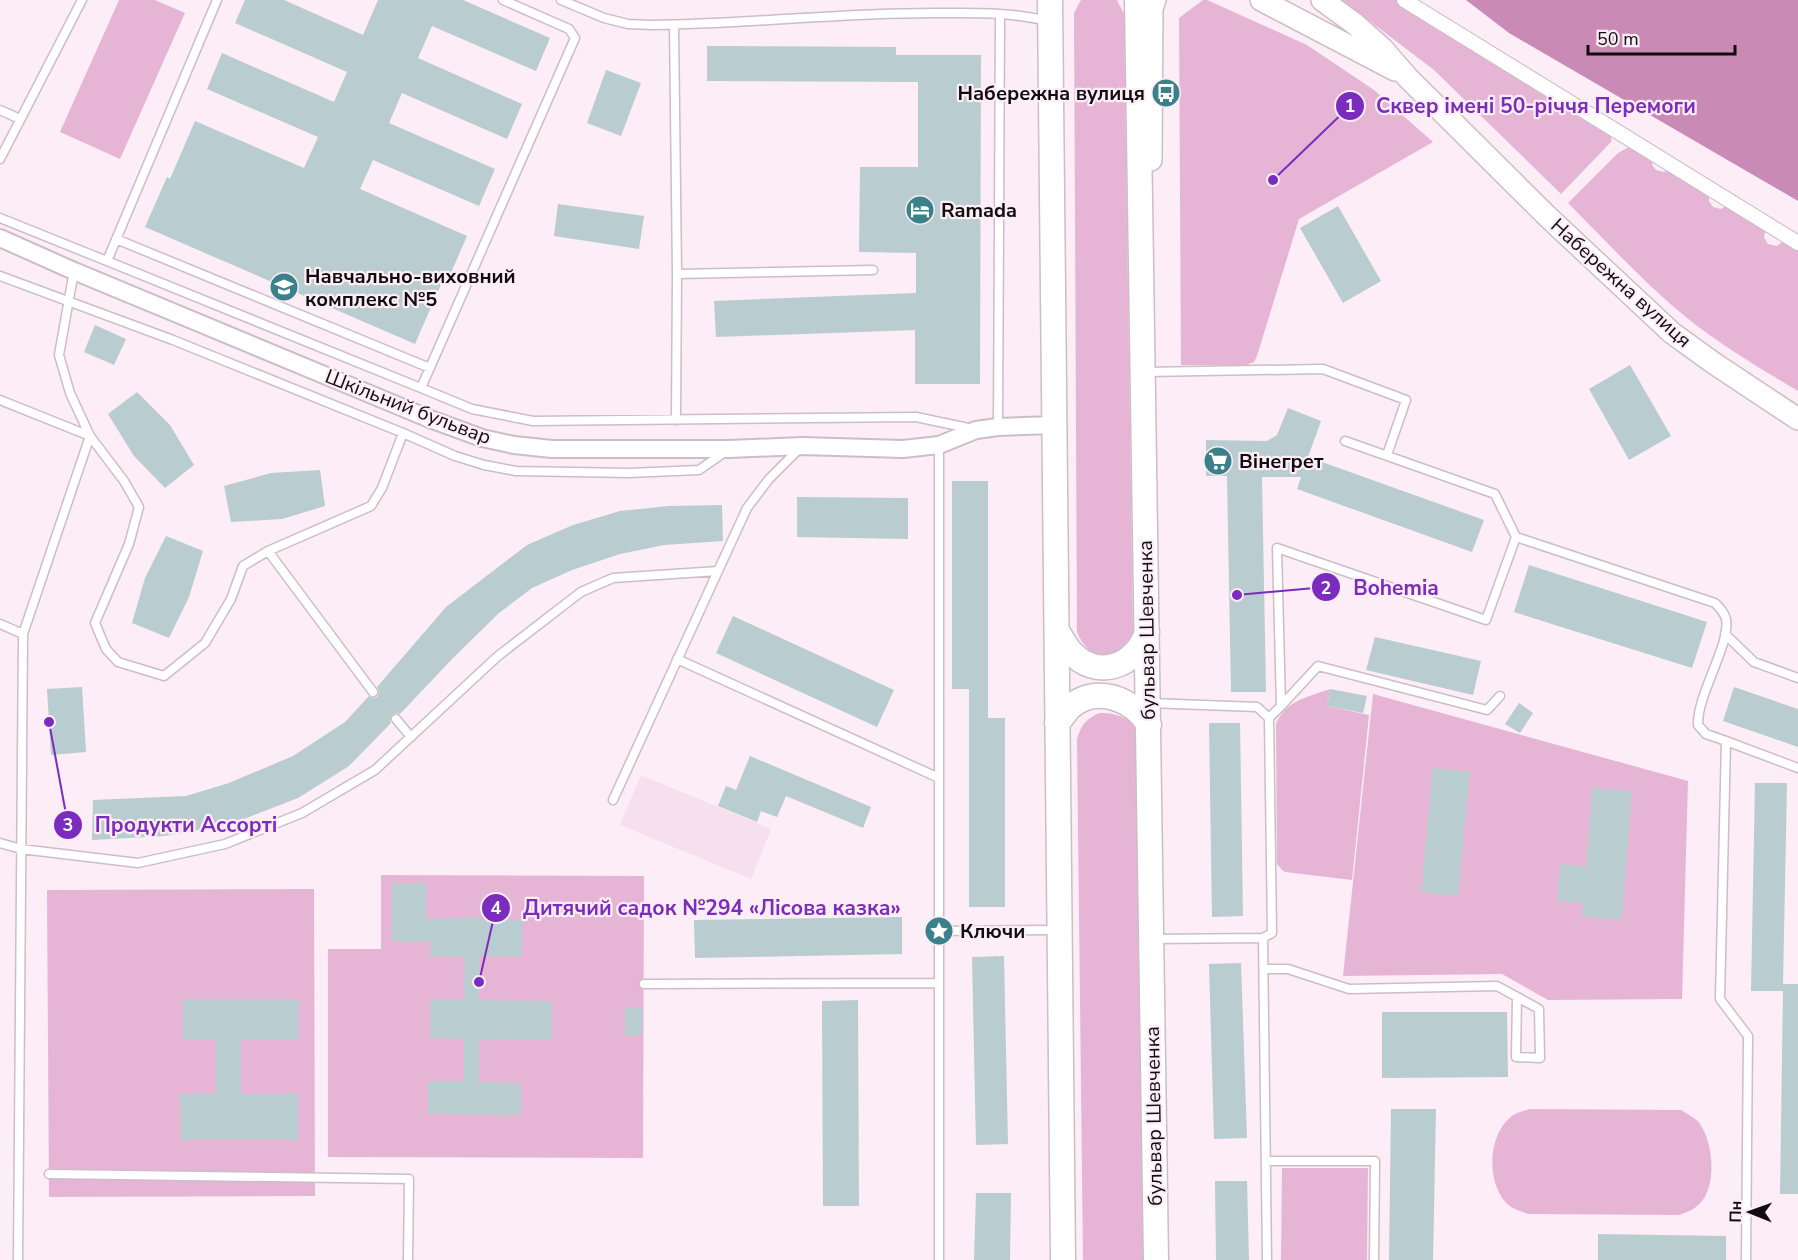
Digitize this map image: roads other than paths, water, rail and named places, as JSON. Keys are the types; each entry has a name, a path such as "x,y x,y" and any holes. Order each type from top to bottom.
{"main road":[{"name":"бульвар Шевченка","path":"1137,0 1156,1260"},
{"path":"1049,8 1062,1260"},
{"path":"1057,631 1070,651 1082,661 1104,667 1123,664 1129,660 1143,644 1147,632"},
{"path":"1057,723 1069,708 1080,701 1104,695 1116,698 1148,714"}],"street":[{"path":"1140,228 1151,196 1152,9 1155,0"},
{"name":"Набережна вулиця","path":"1261,0 1408,78"},
{"name":"Набережна вулиця","path":"1322,0 1372,38 1408,78 1548,217 1672,333 1714,364 1798,418"},
{"path":"1404,0 1798,243"},
{"name":"Шкільний бульвар","path":"0,238 430,419 482,438 514,444 552,449 729,449 802,446 903,449 939,445 976,430 1055,425"}],"lane":[{"path":"0,159 82,0"},
{"path":"107,261 217,0"},
{"path":"421,388 575,38 569,29 503,0"},
{"path":"561,0 604,18 628,24 674,24 904,13 1028,16 1049,8"},
{"path":"998,427 1000,14"},
{"path":"674,24 678,274 676,420"},
{"path":"0,110 20,119"},
{"path":"0,218 472,409 532,421 916,417 976,430"},
{"path":"116,239 430,368"},
{"path":"678,274 873,270"},
{"path":"75,271 59,355 70,393 90,436 124,481 140,507 129,544 95,623 106,649 118,662 164,676 205,643 231,599 243,566 268,551 371,506 382,488 403,433"},
{"path":"0,276 173,340 455,456 484,465 516,471 629,473 699,470 729,449"},
{"path":"1142,372 1323,369 1406,400 1387,455"},
{"path":"0,400 90,436"},
{"path":"18,1260 23,634 90,436"},
{"path":"1345,441 1495,494 1516,537 1715,603 1722,610 1726,620 1725,634 1698,717 1698,725 1706,734 1798,768"},
{"path":"939,445 939,1260"},
{"path":"613,800 747,508 769,479 802,446"},
{"path":"1281,706 1277,548 1486,620 1516,537"},
{"path":"268,551 373,692"},
{"path":"0,843 21,849 138,863 225,844 308,810 375,770 498,656 581,592 613,578 718,571"},
{"path":"0,624 23,634"},
{"path":"1725,634 1754,662 1798,678"},
{"path":"677,658 939,778"},
{"path":"1151,939 1263,938 1272,933 1269,718 1318,666 1487,710 1500,696"},
{"path":"1148,714 1257,707 1269,718"},
{"path":"396,719 411,737"},
{"path":"1726,741 1720,999 1748,1036 1746,1260"},
{"path":"939,931 1060,930"},
{"path":"1263,938 1267,1260"},
{"path":"1263,969 1288,969 1348,989 1497,986 1539,1008 1540,1058 1516,1057 1517,997"},
{"path":"644,984 939,983"},
{"path":"1267,1161 1375,1161 1374,1260"},
{"path":"49,1174 409,1179 408,1260"}],"place":[{"name":"Набережна вулиця","path":"1166,93"},
{"name":"Сквер імені 50-річчя Перемоги","path":"1273,180"},
{"name":"Ramada","path":"920,210"},
{"name":"Навчально-виховний комплекс №5","path":"284,287"},
{"name":"Вінегрет","path":"1218,461"},
{"name":"Bohemia","path":"1237,595"},
{"name":"Продукти Ассорті","path":"49,722"},
{"name":"Ключи","path":"939,931"},
{"name":"Дитячий садок №294 «Лісова казка»","path":"479,982"}]}
